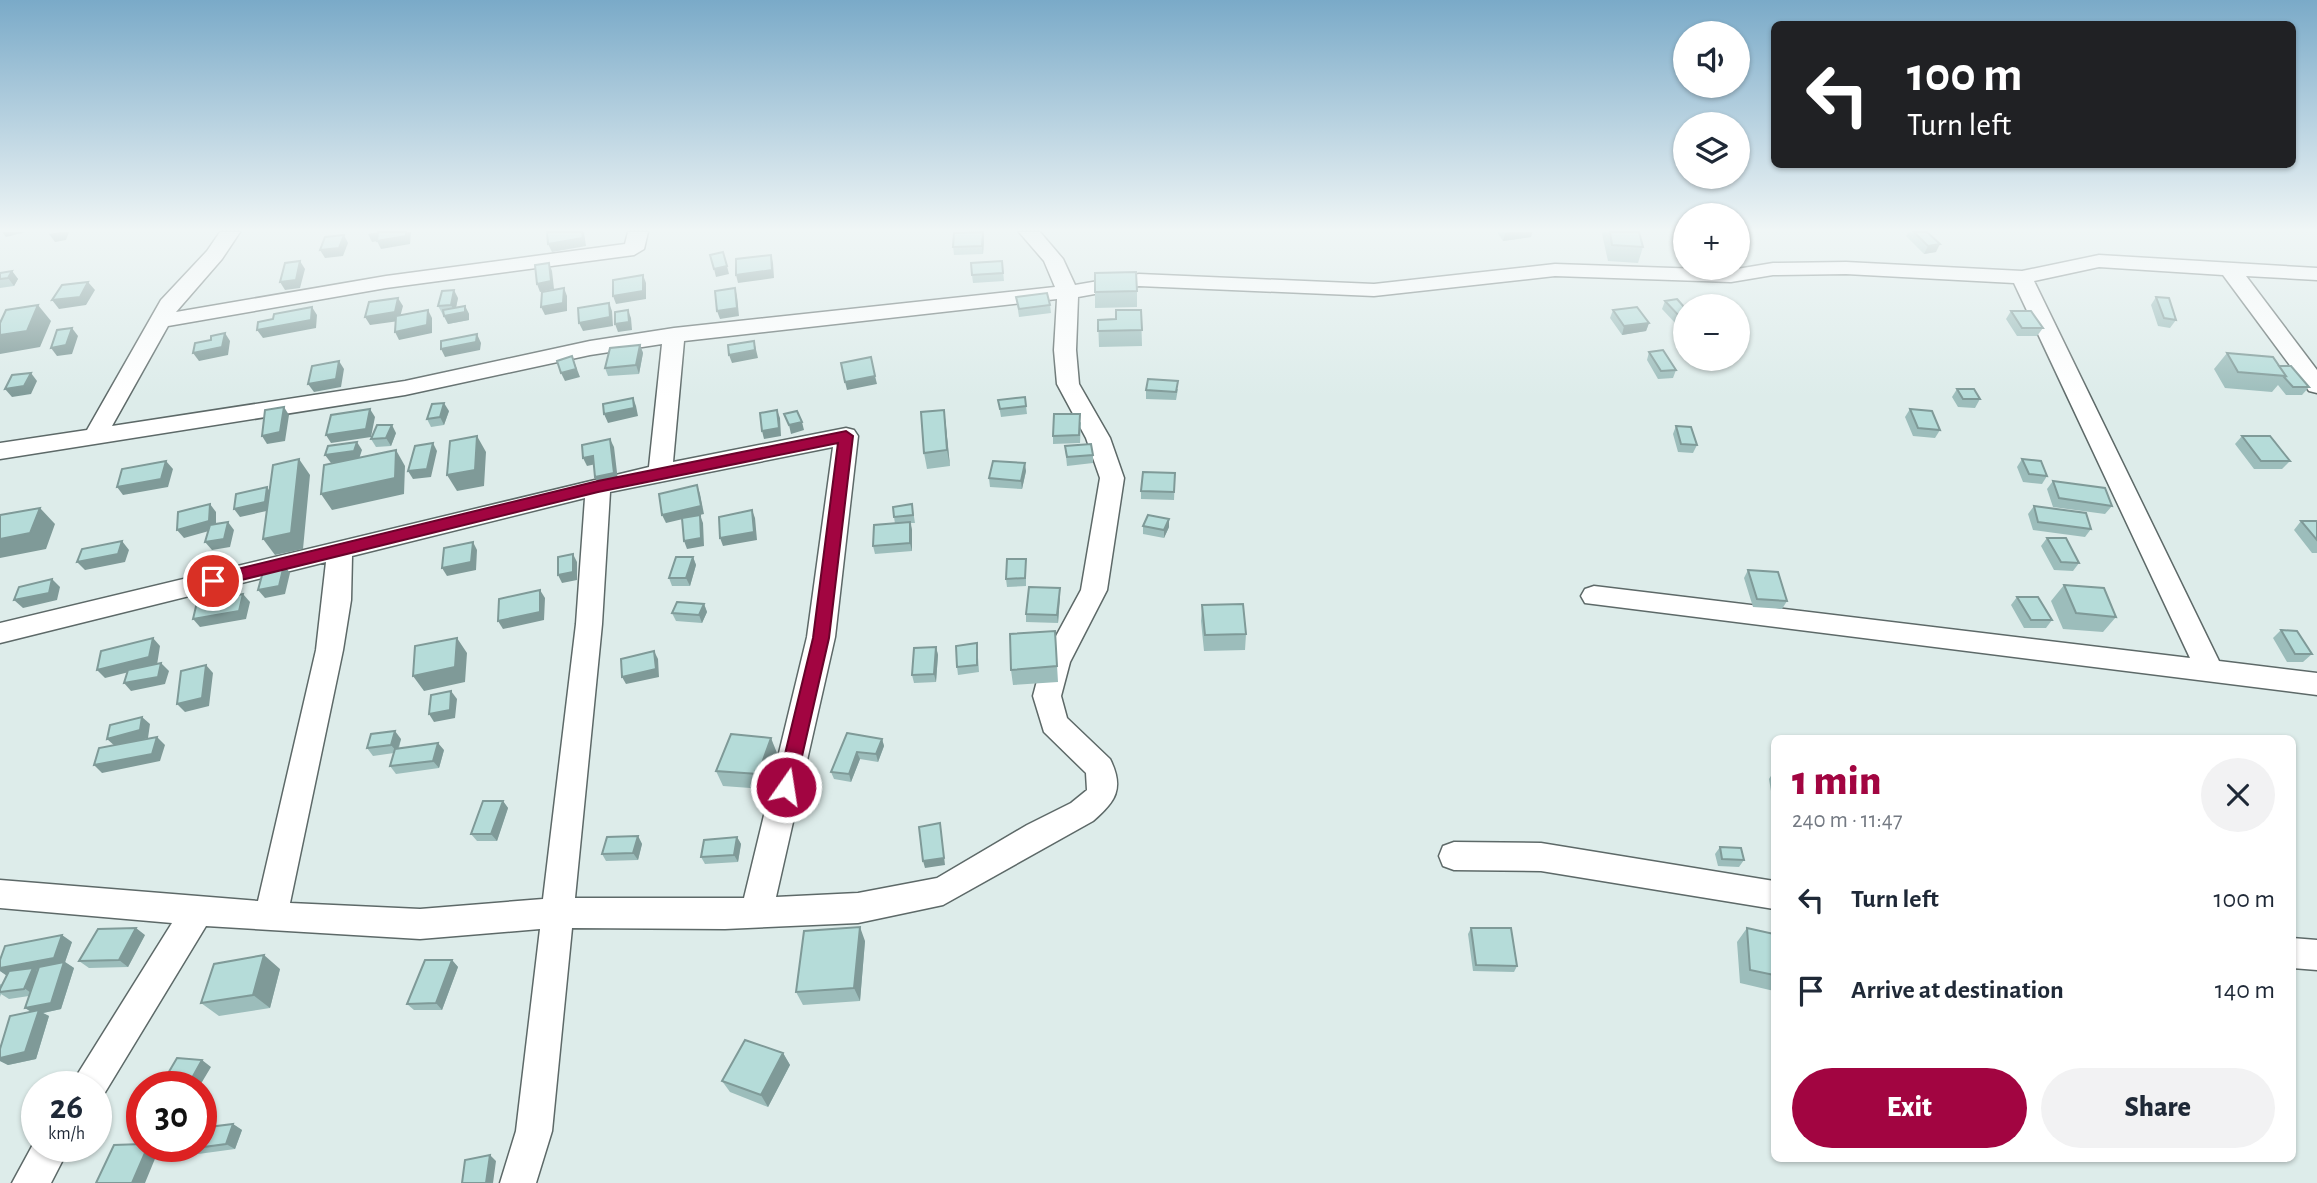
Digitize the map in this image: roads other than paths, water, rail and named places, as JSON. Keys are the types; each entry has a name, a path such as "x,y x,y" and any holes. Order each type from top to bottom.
{"street":[{"path":"96,434 172,300 184,287"},
{"path":"160,321 360,287"},
{"path":"0,894 271,917 420,923 556,913 757,912 858,908 943,891 1038,834 1082,813 1102,795 1100,768 1054,724 1047,696 1056,662 1094,590 1112,478 1098,438 1068,384 1065,350 1068,292 1066,287"},
{"path":"0,451 405,388 590,348 674,335 1096,287"},
{"path":"1308,287 1374,290 1399,287"},
{"path":"2027,287 2210,671"},
{"path":"2243,287 2317,386"},
{"path":"660,474 674,335"},
{"path":"0,633 62,621 339,548 598,486 846,436 821,638 757,912"},
{"path":"518,1183 534,1131 589,624 598,486"},
{"path":"271,917 306,747 320,700 341,589 339,548"},
{"path":"1594,596 2317,684"},
{"path":"1454,856 1541,857 1771,895"},
{"path":"99,1071 198,910"},
{"path":"2296,953 2317,955"},
{"path":"30,1183 42,1162"}]}
